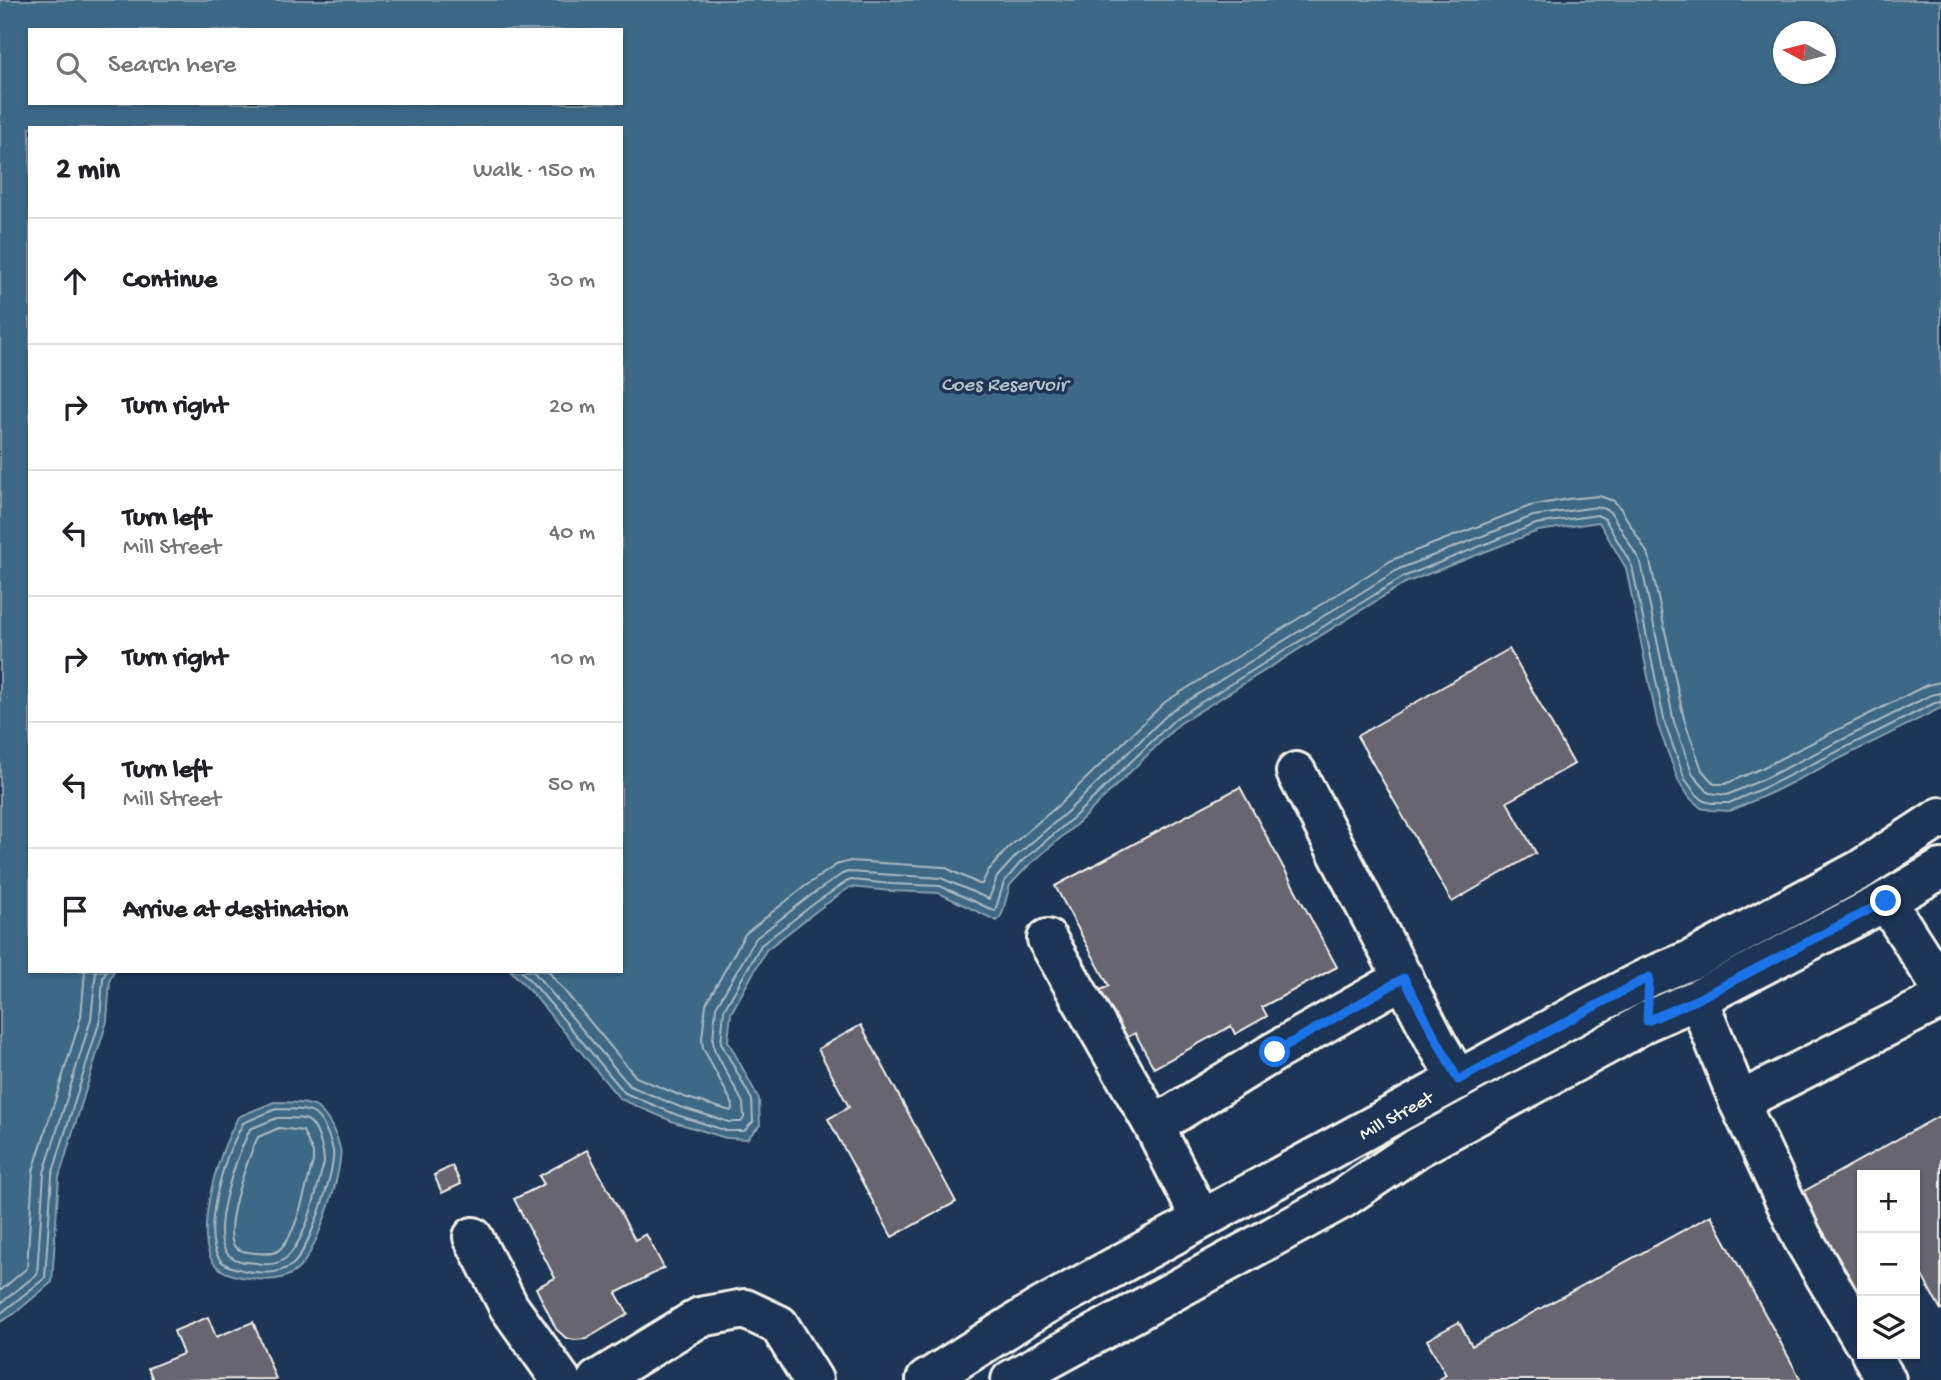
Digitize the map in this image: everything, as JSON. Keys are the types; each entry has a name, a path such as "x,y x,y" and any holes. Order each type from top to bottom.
{"main road":[{"path":"1296,772 1458,1080"},
{"name":"Mill Street","path":"926,1380 1038,1309 1649,977 1693,959 1860,870 1941,817"},
{"path":"1011,1380 1342,1199 1417,1149 1647,1021 1698,999 1886,901 1941,869"},
{"path":"1886,901 1941,987"},
{"path":"1046,939 1154,1126 1201,1219"},
{"path":"1647,1021 1649,977"},
{"path":"1154,1126 1404,978"},
{"path":"1698,999 1739,1102 1802,1237 1857,1330"},
{"path":"1739,1102 1941,999"},
{"path":"473,1237 509,1307 561,1380"},
{"path":"597,1380 700,1317 745,1309 779,1325 813,1380"},
{"path":"1874,1359 1886,1380"}],"water":[{"name":"Coes Reservoir","path":"0,0 1941,0 1941,708 1730,811 1701,808 1679,782 1658,726 1626,568 1599,522 1538,531 1405,583 1179,724 1010,885 1002,914 997,921 939,893 850,887 819,909 766,950 731,1013 728,1041 759,1099 760,1125 747,1139 726,1138 674,1122 620,1099 513,973 623,973 623,126 28,126 28,973 113,973 110,979 107,1021 59,1177 52,1282 14,1314 0,1322"},
{"path":"274,1102 316,1107 334,1131 340,1148 340,1159 333,1191 306,1259 288,1275 262,1280 229,1274 211,1259 207,1246 207,1215 213,1182 238,1117"}],"building":[{"path":"1509,649 1574,764 1507,802 1536,853 1452,902 1357,736"},
{"path":"1240,787 1337,967 1262,1007 1267,1016 1235,1034 1231,1026 1154,1068 1135,1033 1119,1042 1093,994 1109,986 1055,886"},
{"path":"861,1025 956,1202 892,1237 828,1119 849,1107 818,1049"},
{"path":"1941,1115 1941,1311 1920,1272 1920,1170 1857,1170 1857,1296 1801,1193"},
{"path":"587,1150 635,1240 646,1234 664,1268 616,1293 628,1314 586,1339 575,1340 566,1338 556,1329 536,1288 555,1278 514,1199 544,1184 539,1176"},
{"path":"452,1166 461,1184 442,1193 434,1175"},
{"path":"1711,1215 1801,1380 1438,1380 1446,1375 1427,1340 1459,1322 1472,1346"},
{"path":"208,1317 216,1337 253,1322 276,1379 153,1380 148,1368 183,1354 174,1331"}],"route":[{"path":"1275,1052 1404,978 1458,1080 1649,977 1647,1021 1698,999 1886,901"}]}
